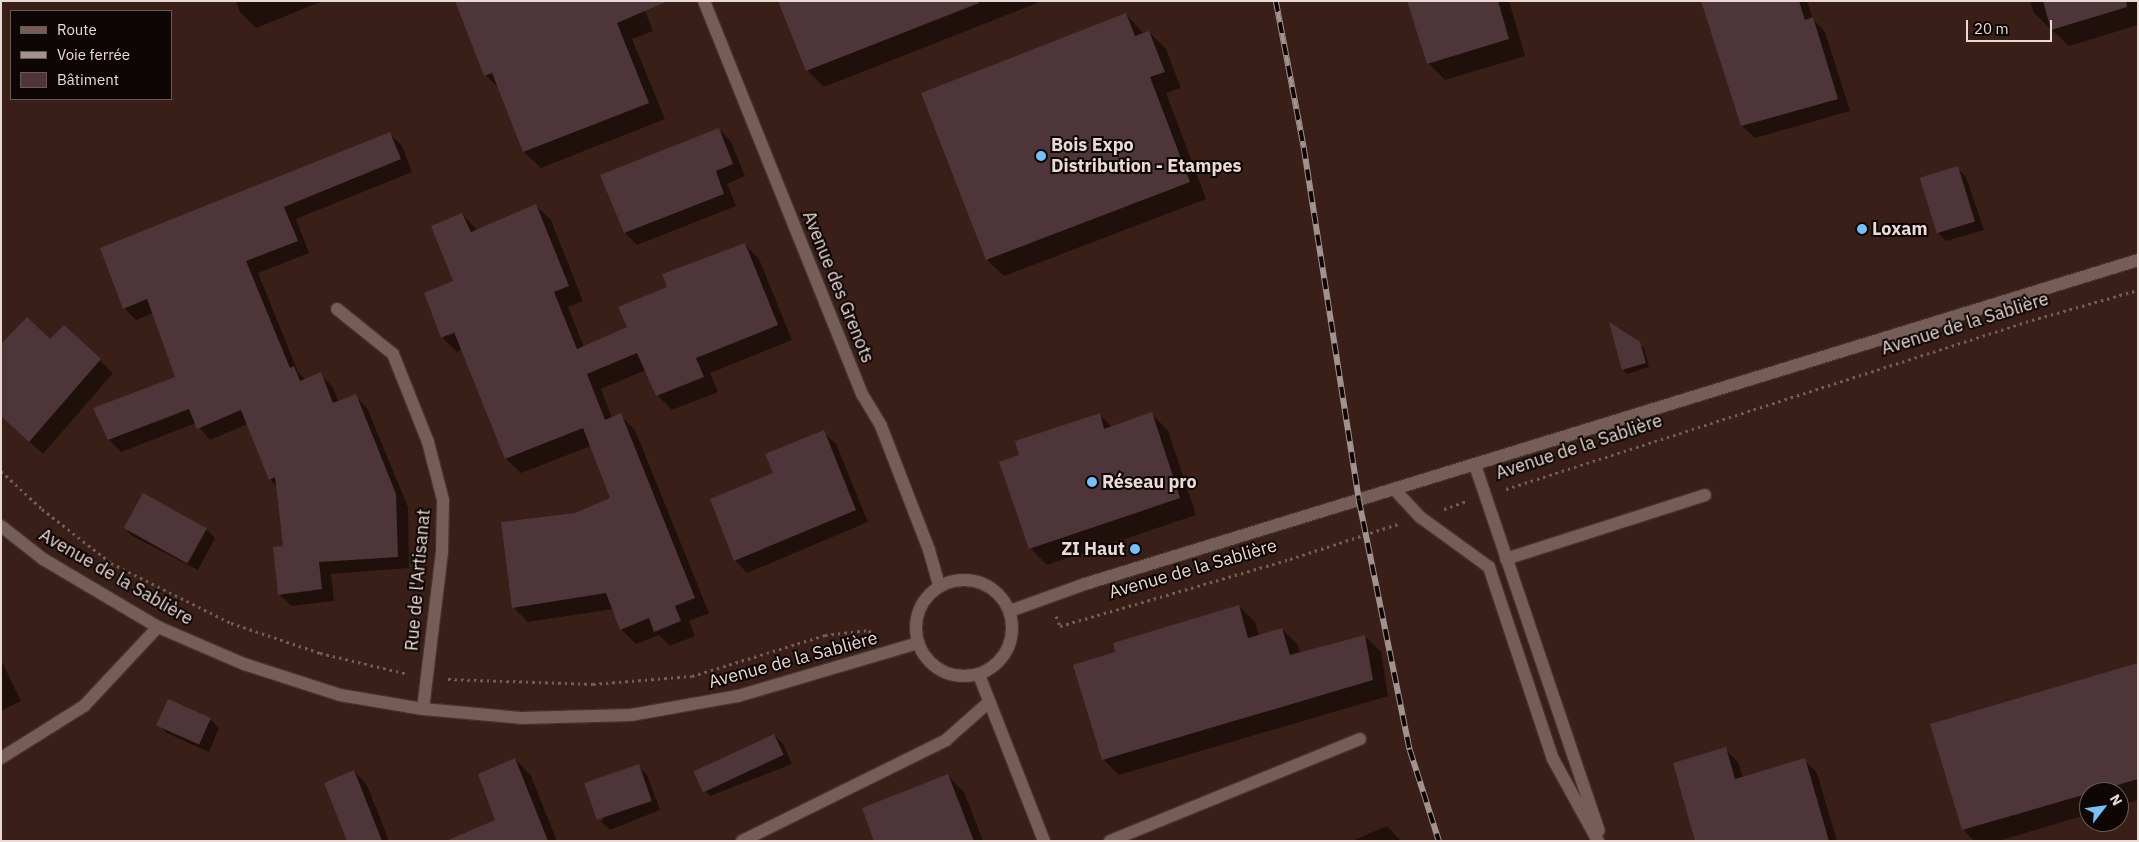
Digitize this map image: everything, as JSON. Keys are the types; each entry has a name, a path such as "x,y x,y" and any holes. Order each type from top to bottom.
{"main road":[{"name":"Avenue des Grenots","path":"704,1 862,394 881,426 929,550 939,586"},
{"name":"Avenue de la Sablière","path":"1010,611 1048,597 1394,489 2138,260"},
{"name":"Rue de l'Artisanat","path":"338,309 393,354 428,442 443,500 442,552 424,709"},
{"path":"1475,465 1483,496 1602,841"},
{"path":"1394,489 1420,517 1489,566 1553,759 1598,841"},
{"path":"1506,559 1704,495"},
{"name":"Avenue de la Sablière","path":"1,526 43,559 158,627 244,664 340,695 424,709 521,718 631,715 738,696 918,643"},
{"path":"968,580 985,584 1000,596 1010,611 1013,629 1007,652 996,665 979,675 948,674 926,658 918,643 917,616 925,599 939,586 968,580"},
{"path":"1,758 84,706 158,627"},
{"path":"979,675 1044,841"},
{"path":"742,841 946,740 990,702"},
{"path":"1110,841 1360,739"}],"path":[{"name":"Avenue de la Sablière","path":"1048,597 1060,626 1290,559 2023,323 2138,290"}],"shaded area":[{"path":"1,1 2138,1 2138,841 1,841"}],"building":[{"path":"455,1 668,1 617,23 649,103 523,152 492,73 484,76"},
{"path":"778,1 979,1 979,3 806,71"},
{"path":"1407,1 1498,1 1509,39 1427,64"},
{"path":"1701,1 1799,1 1805,20 1813,17 1838,99 1741,126"},
{"path":"2043,1 2126,1 2127,7 2051,30"},
{"path":"1126,13 1135,36 1149,31 1165,72 1150,77 1190,182 986,260 921,93"},
{"path":"719,128 733,164 716,171 724,194 624,233 600,175"},
{"path":"390,132 401,159 284,207 298,241 246,261 290,368 294,366 300,381 321,372 333,403 356,394 396,494 398,557 319,562 322,589 278,595 273,547 283,546 275,477 269,480 241,410 197,429 189,409 108,440 93,408 175,377 147,299 123,309 100,248"},
{"path":"1958,166 1975,221 1937,233 1920,178"},
{"path":"536,204 569,286 554,292 577,349 627,327 618,307 667,287 662,274 745,243 778,325 696,358 704,377 656,396 637,353 587,374 605,420 621,413 695,598 675,606 681,621 654,632 649,618 620,630 606,593 512,608 501,522 575,513 610,498 583,428 505,459 454,332 441,338 424,293 453,281 431,226 462,213 471,232"},
{"path":"27,317 50,339 64,325 101,359 29,442 1,416 1,344"},
{"path":"1609,322 1640,342 1646,363 1622,370"},
{"path":"1152,412 1180,498 1029,549 999,462 1019,455 1015,441 1100,413 1104,429"},
{"path":"824,430 856,510 734,561 710,499 773,473 765,454"},
{"path":"143,493 207,528 187,563 124,528"},
{"path":"1239,605 1248,638 1282,628 1290,655 1365,635 1373,680 1102,760 1073,665 1115,652 1113,643"},
{"path":"2138,663 2138,779 2128,782 2079,782 2079,796 1962,830 1930,724"},
{"path":"168,699 211,718 199,745 156,725"},
{"path":"774,734 784,755 703,792 693,772"},
{"path":"1726,747 1735,779 1805,758 1829,841 1695,841 1673,763"},
{"path":"515,758 548,841 446,841 495,820 478,774"},
{"path":"639,764 652,801 597,820 584,783"},
{"path":"354,770 382,841 347,841 324,783"},
{"path":"948,774 974,841 874,841 862,808"}],"railway":[{"path":"1276,1 1304,148 1359,500 1410,750 1439,841"}],"place":[{"name":"Bois Expo Distribution - Etampes","path":"1041,156"},
{"name":"Loxam","path":"1862,229"},
{"name":"Réseau pro","path":"1092,482"},
{"name":"ZI Haut","path":"1135,549"}]}
